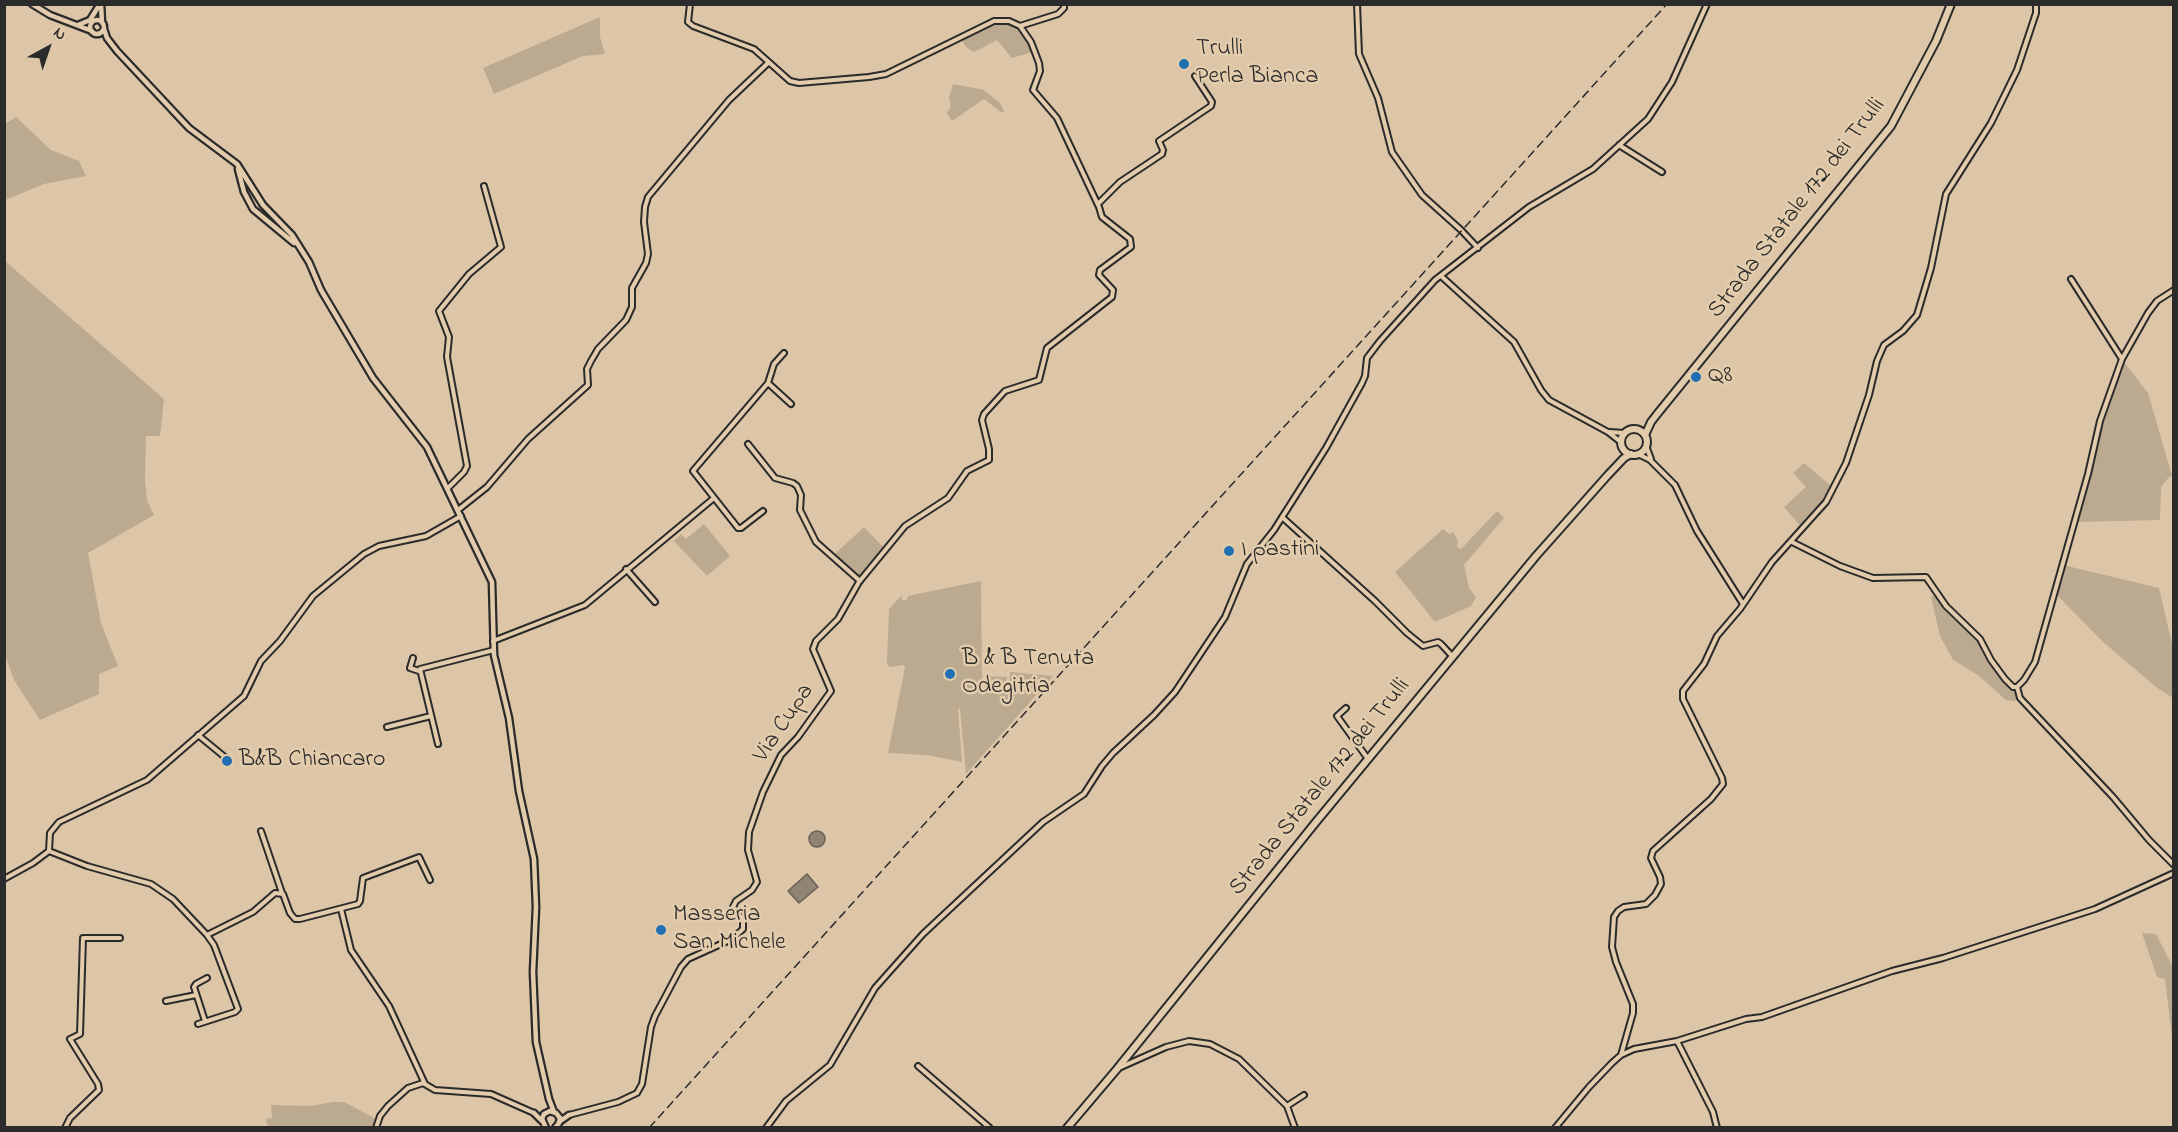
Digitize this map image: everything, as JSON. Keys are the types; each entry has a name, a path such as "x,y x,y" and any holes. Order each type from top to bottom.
{"main road":[{"name":"Strada Statale 172 dei Trulli","path":"1067,1128 1536,556 1624,458 1646,446 1645,435 1651,422 1891,126 1936,41 1951,4"},
{"name":"Strada Statale 172 dei Trulli","path":"1607,476 1621,455 1625,433 1633,429 1639,430 1651,422"},
{"path":"1639,430 1645,435"},
{"path":"1622,445 1635,454"}],"street":[{"path":"32,4 95,32 117,51"},
{"path":"75,25 90,20 100,4"},
{"path":"95,32 93,22 100,4"},
{"path":"100,4 102,23 107,38 117,51 189,128 234,161 263,204 292,235 309,262 321,290 373,378 422,440 448,488 492,582 494,650 508,718 519,791 534,859 536,907 532,972 536,1042 549,1098 559,1123"},
{"path":"690,4 688,22 693,26 754,49 793,83 886,74 994,21 1009,21 1020,26 1031,42 1041,71 1033,90 1057,118 1098,204 1120,182 1162,154 1163,150 1159,141 1211,106 1212,102 1195,76"},
{"path":"1020,26 1058,14 1064,8 1064,4"},
{"path":"1357,4 1359,54 1378,98 1392,152 1422,195 1478,248"},
{"path":"766,1128 786,1101 830,1065 875,988 923,934 1043,822 1084,794 1113,753 1175,693 1225,617 1247,564 1282,517 1326,448 1365,376 1367,358 1424,291 1441,276 1529,207 1593,169 1648,119 1672,82 1707,4"},
{"path":"1621,1055 1633,1013 1633,1004 1612,947 1614,917 1624,907 1646,903 1656,893 1661,884 1652,858 1653,851 1711,799 1723,783 1718,767 1683,699 1683,691 1704,664 1717,636 1772,562 1826,502 1846,463 1869,394 1876,361 1884,345 1903,331 1917,315 1931,268 1946,194 1991,123 2017,70 2036,13 2036,4"},
{"path":"75,25 102,23"},
{"path":"95,32 104,29"},
{"path":"458,510 487,487 528,439 588,385 587,369 591,361 598,349 626,320 632,307 632,288 646,263 648,254 644,222 648,197 729,100 768,63"},
{"path":"1619,145 1662,172"},
{"path":"234,161 251,207 283,232 300,249"},
{"path":"448,488 467,466 447,357 449,337 439,311 469,274 501,247 484,186"},
{"name":"Via Cupa","path":"569,1115 618,1102 637,1093 642,1084 653,1021 681,967 688,959 732,939 743,929 743,921 733,907 736,901 752,890 758,882 748,850 749,832 763,792 781,755 798,737 831,691 813,646 838,619 860,581 904,526 948,498 968,471 989,460 989,449 982,420 984,414 1005,391 1039,381 1047,348 1112,297 1113,290 1099,275 1100,270 1131,247 1130,239 1102,217 1098,204"},
{"path":"1441,276 1514,342 1547,398 1608,432 1622,445"},
{"path":"2071,279 2122,359"},
{"path":"2017,687 2035,662 2088,474 2100,421 2122,359 2157,301 2174,290"},
{"path":"763,511 740,529 694,473 694,469 768,383 774,364 784,353"},
{"path":"768,383 791,404"},
{"path":"1608,432 1625,433"},
{"path":"748,444 775,478 797,486 801,495 800,510 816,542 860,581"},
{"path":"1646,446 1655,464"},
{"path":"1635,454 1645,456 1675,485 1697,531 1743,604"},
{"path":"493,641 585,605 714,498"},
{"path":"4,879 33,863 49,850 51,833 59,822 147,780 244,696 261,661 280,641 313,596 329,582 370,550 426,536 461,516"},
{"path":"1282,517 1376,601 1407,633 1423,646 1438,642 1453,657"},
{"path":"1792,542 1840,566 1873,578 1926,577 1946,606 1980,639 2005,680 2013,687 2017,687"},
{"path":"626,569 655,602"},
{"path":"419,671 421,668 494,650"},
{"path":"413,658 410,668 419,671"},
{"path":"419,671 438,744"},
{"path":"2017,687 2020,698 2174,865"},
{"path":"1346,708 1337,716 1368,759"},
{"path":"387,728 431,716"},
{"path":"198,735 226,758"},
{"path":"261,831 290,913 297,919 360,903 363,878 419,857 430,880"},
{"path":"49,850 87,866 151,884 173,899 207,935 214,945 238,1009 198,1024"},
{"path":"1555,1128 1589,1087 1621,1055 1634,1049 1677,1041 1746,1019 1762,1017 1892,970 1943,958 2095,909 2174,873"},
{"path":"207,935 253,912 275,892 283,894"},
{"path":"340,909 351,950 389,1006 425,1084"},
{"path":"65,1128 70,1118 99,1090 98,1084 70,1039 80,1034 83,938 120,938"},
{"path":"205,1021 194,987 195,984 207,978"},
{"path":"166,1001 196,995"},
{"path":"1117,1069 1166,1047 1189,1041 1209,1044 1239,1059 1287,1106 1295,1128"},
{"path":"1677,1041 1713,1112 1717,1128"},
{"path":"918,1066 990,1128"},
{"path":"376,1128 387,1106 419,1083 435,1090 491,1094 534,1113 569,1115"},
{"path":"1287,1106 1304,1095"},
{"path":"542,1121 549,1098"},
{"path":"534,1113 546,1128"},
{"path":"555,1128 569,1115"}],"shaded area":[{"path":"600,17 600,37 605,54 583,56 494,94 483,68"},
{"path":"1002,20 1021,31 1032,52 1012,58 997,40 974,52 966,47 961,39"},
{"path":"953,84 984,90 1000,103 1004,111 1002,113 984,99 952,121 947,113 951,107 949,97"},
{"path":"16,117 51,150 79,161 86,176 44,184 5,200 5,124"},
{"path":"5,261 164,399 160,436 146,436 145,481 147,500 154,515 88,553 101,623 118,666 99,674 99,694 40,720 14,680 5,655"},
{"path":"2124,362 2148,393 2172,476 2161,487 2160,520 2076,522 2101,422"},
{"path":"1804,463 1831,486 1824,501 1802,528 1784,507 1806,487 1793,473"},
{"path":"1497,511 1504,518 1464,565 1469,588 1476,597 1471,606 1435,622 1395,572 1443,529 1449,534 1453,532 1458,541 1457,547 1461,549"},
{"path":"704,524 730,556 707,576 674,541 681,534 686,539"},
{"path":"864,527 883,547 859,576 835,554"},
{"path":"2063,565 2159,588 2173,648 2173,698 2156,687 2102,641 2056,594"},
{"path":"981,581 982,690 1009,691 1010,672 1053,676 966,774 960,709 958,709 962,762 927,755 888,753 905,667 903,665 890,667 887,664 889,609 902,595 902,600 907,600 908,596"},
{"path":"1936,594 1971,632 1994,669 2019,698 2015,701 2006,700 1978,675 1953,660 1940,636 1931,597"},
{"path":"985,676 1007,677 1006,687 985,686"},
{"path":"814,831 820,831 825,839 823,845 814,847 809,842 809,836"},
{"path":"807,874 818,887 799,903 788,891"},
{"path":"2142,933 2156,934 2173,967 2173,1046 2165,979 2157,977"},
{"path":"344,1102 376,1119 375,1128 268,1127 266,1119 272,1118 271,1105 312,1106"}],"railway":[{"path":"649,1128 1667,4"}],"place":[{"name":"Trulli Perla Bianca","path":"1184,64"},
{"name":"Q8","path":"1696,377"},
{"name":"I pastini","path":"1229,551"},
{"name":"B & B Tenuta Odegitria","path":"950,674"},
{"name":"B&B Chiancaro","path":"227,761"},
{"name":"Masseria San Michele","path":"661,930"}]}
